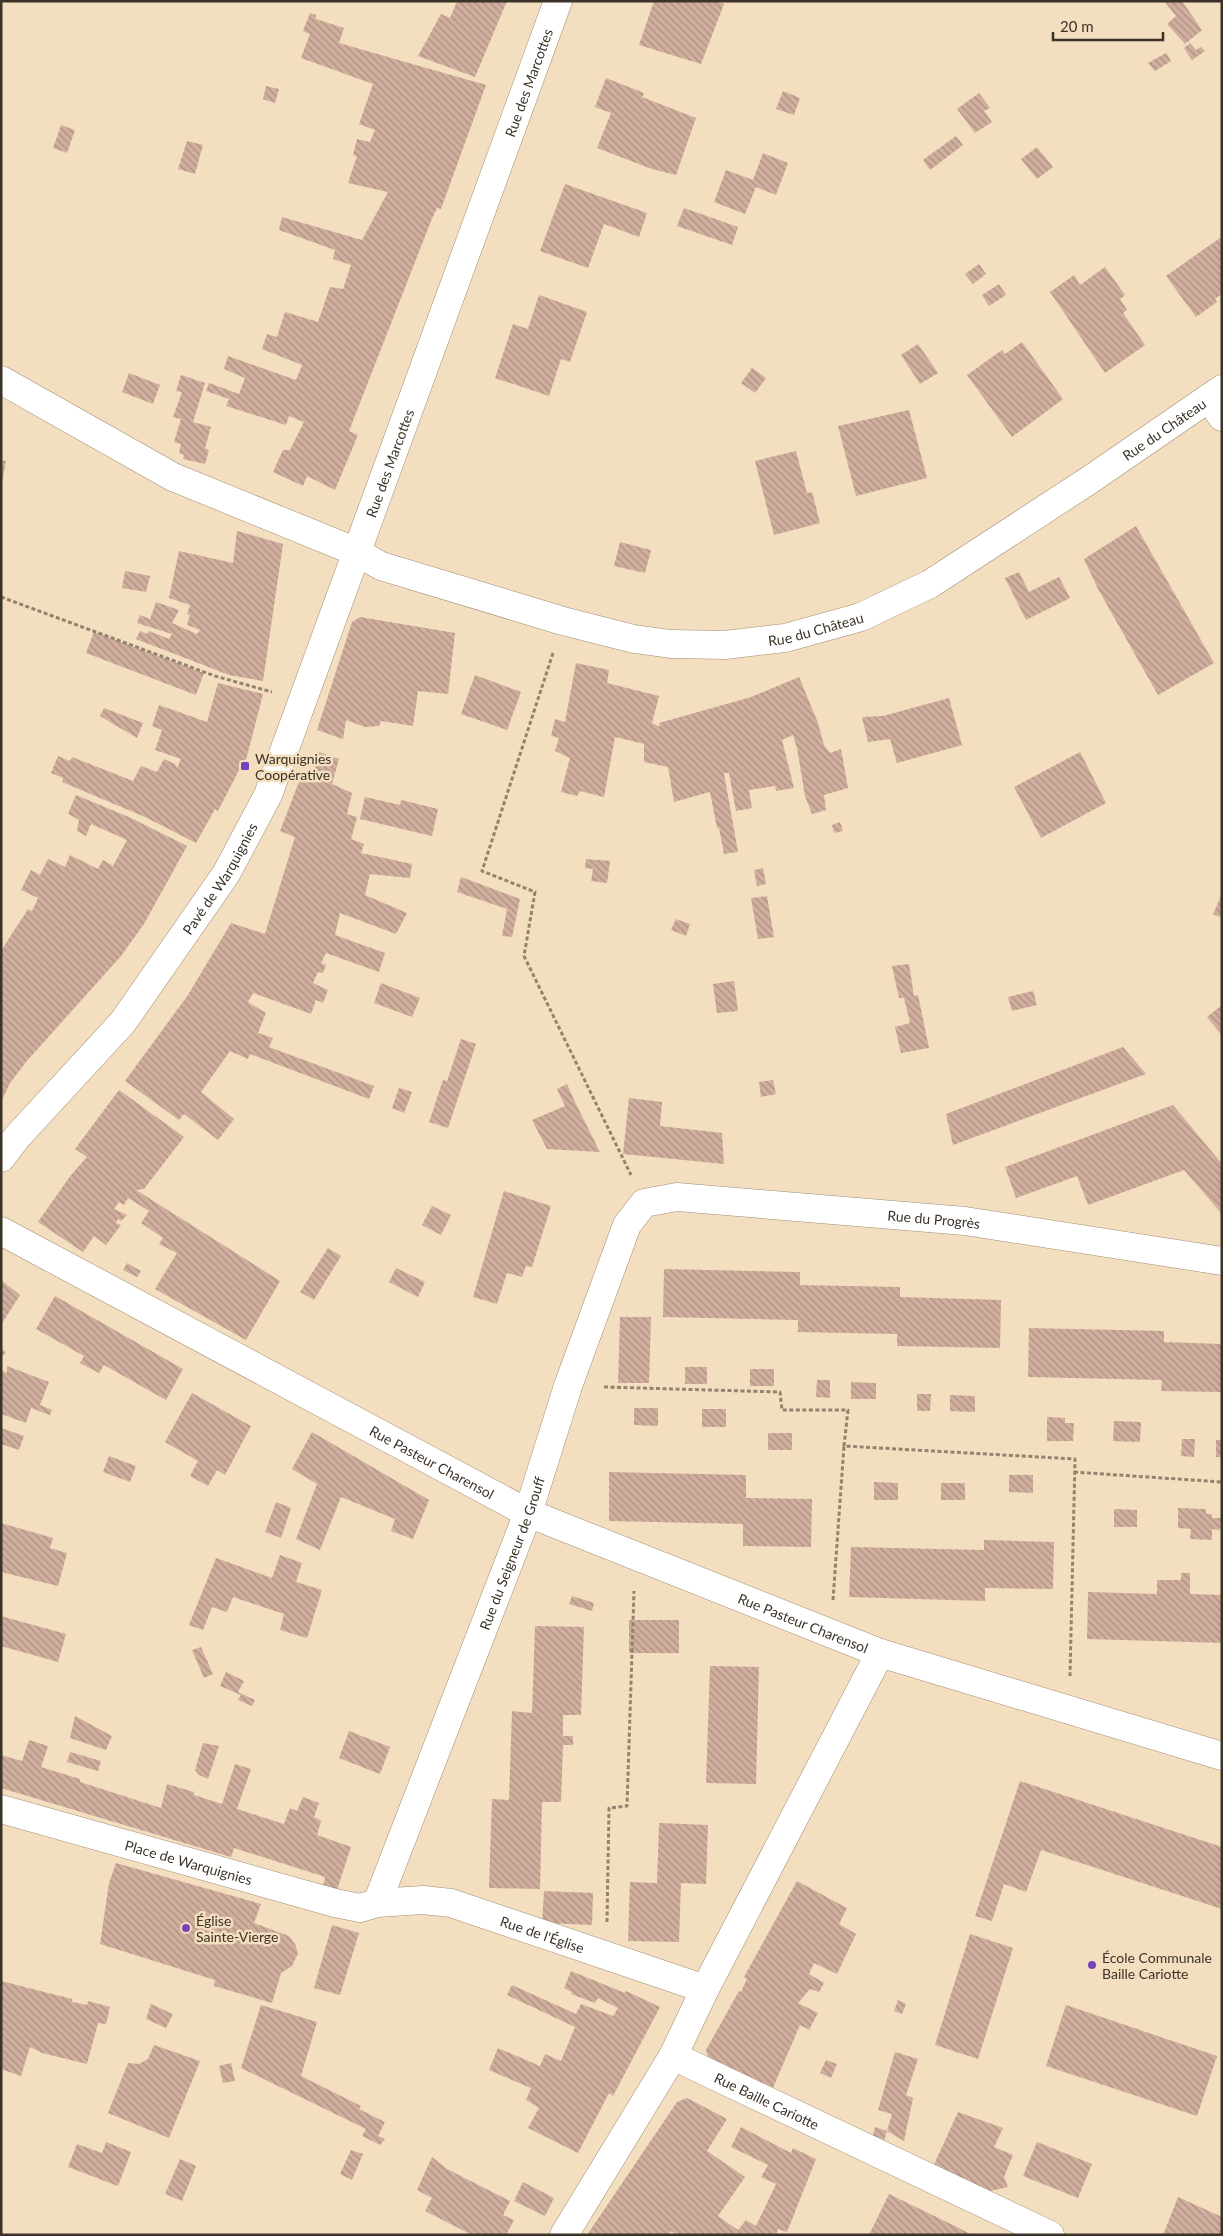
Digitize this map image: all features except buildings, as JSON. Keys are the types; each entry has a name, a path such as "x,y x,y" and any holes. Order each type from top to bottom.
{"street":[{"name":"Rue des Marcottes","path":"357,552 558,1"},
{"path":"1,380 173,477 357,552"},
{"name":"Rue du Château","path":"357,552 381,566 610,634 655,642 725,646 785,638 852,620 888,605 943,576 1217,402"},
{"name":"Pavé de Warquignies","path":"1,1158 17,1137 123,1022 226,874 268,796 357,552"},
{"name":"Rue du Progrès","path":"644,1203 677,1197 965,1221 1222,1260"},
{"name":"Rue du Seigneur de Grouff","path":"377,1903 528,1513 568,1386 626,1225 644,1203"},
{"name":"Rue Pasteur Charensol","path":"1,1231 528,1513 880,1653 1222,1756"},
{"name":"Rue Pasteur Charensol","path":"673,2056 704,1989 880,1653"},
{"name":"Place de Warquignies","path":"1,1809 336,1903 360,1908 377,1903"},
{"name":"Rue de l'Église","path":"377,1903 423,1900 451,1903 704,1989"},
{"path":"564,2235 673,2056"},
{"name":"Rue Baille Cariotte","path":"673,2056 1050,2235"}],"path":[{"path":"1,597 215,676 303,700"},
{"path":"563,621 482,871 535,892 524,956 644,1203"},
{"path":"568,1386 780,1392 782,1410 848,1410 831,1634"},
{"path":"844,1446 1075,1460 1070,1710"},
{"path":"1074,1472 1222,1482"},
{"path":"606,1956 609,1808 626,1806 635,1556"}],"place":[{"name":"Warquignies Coopérative","path":"245,766"},
{"name":"Église Sainte-Vierge","path":"186,1928"},
{"name":"École Communale Baille Cariotte","path":"1092,1965"}]}
